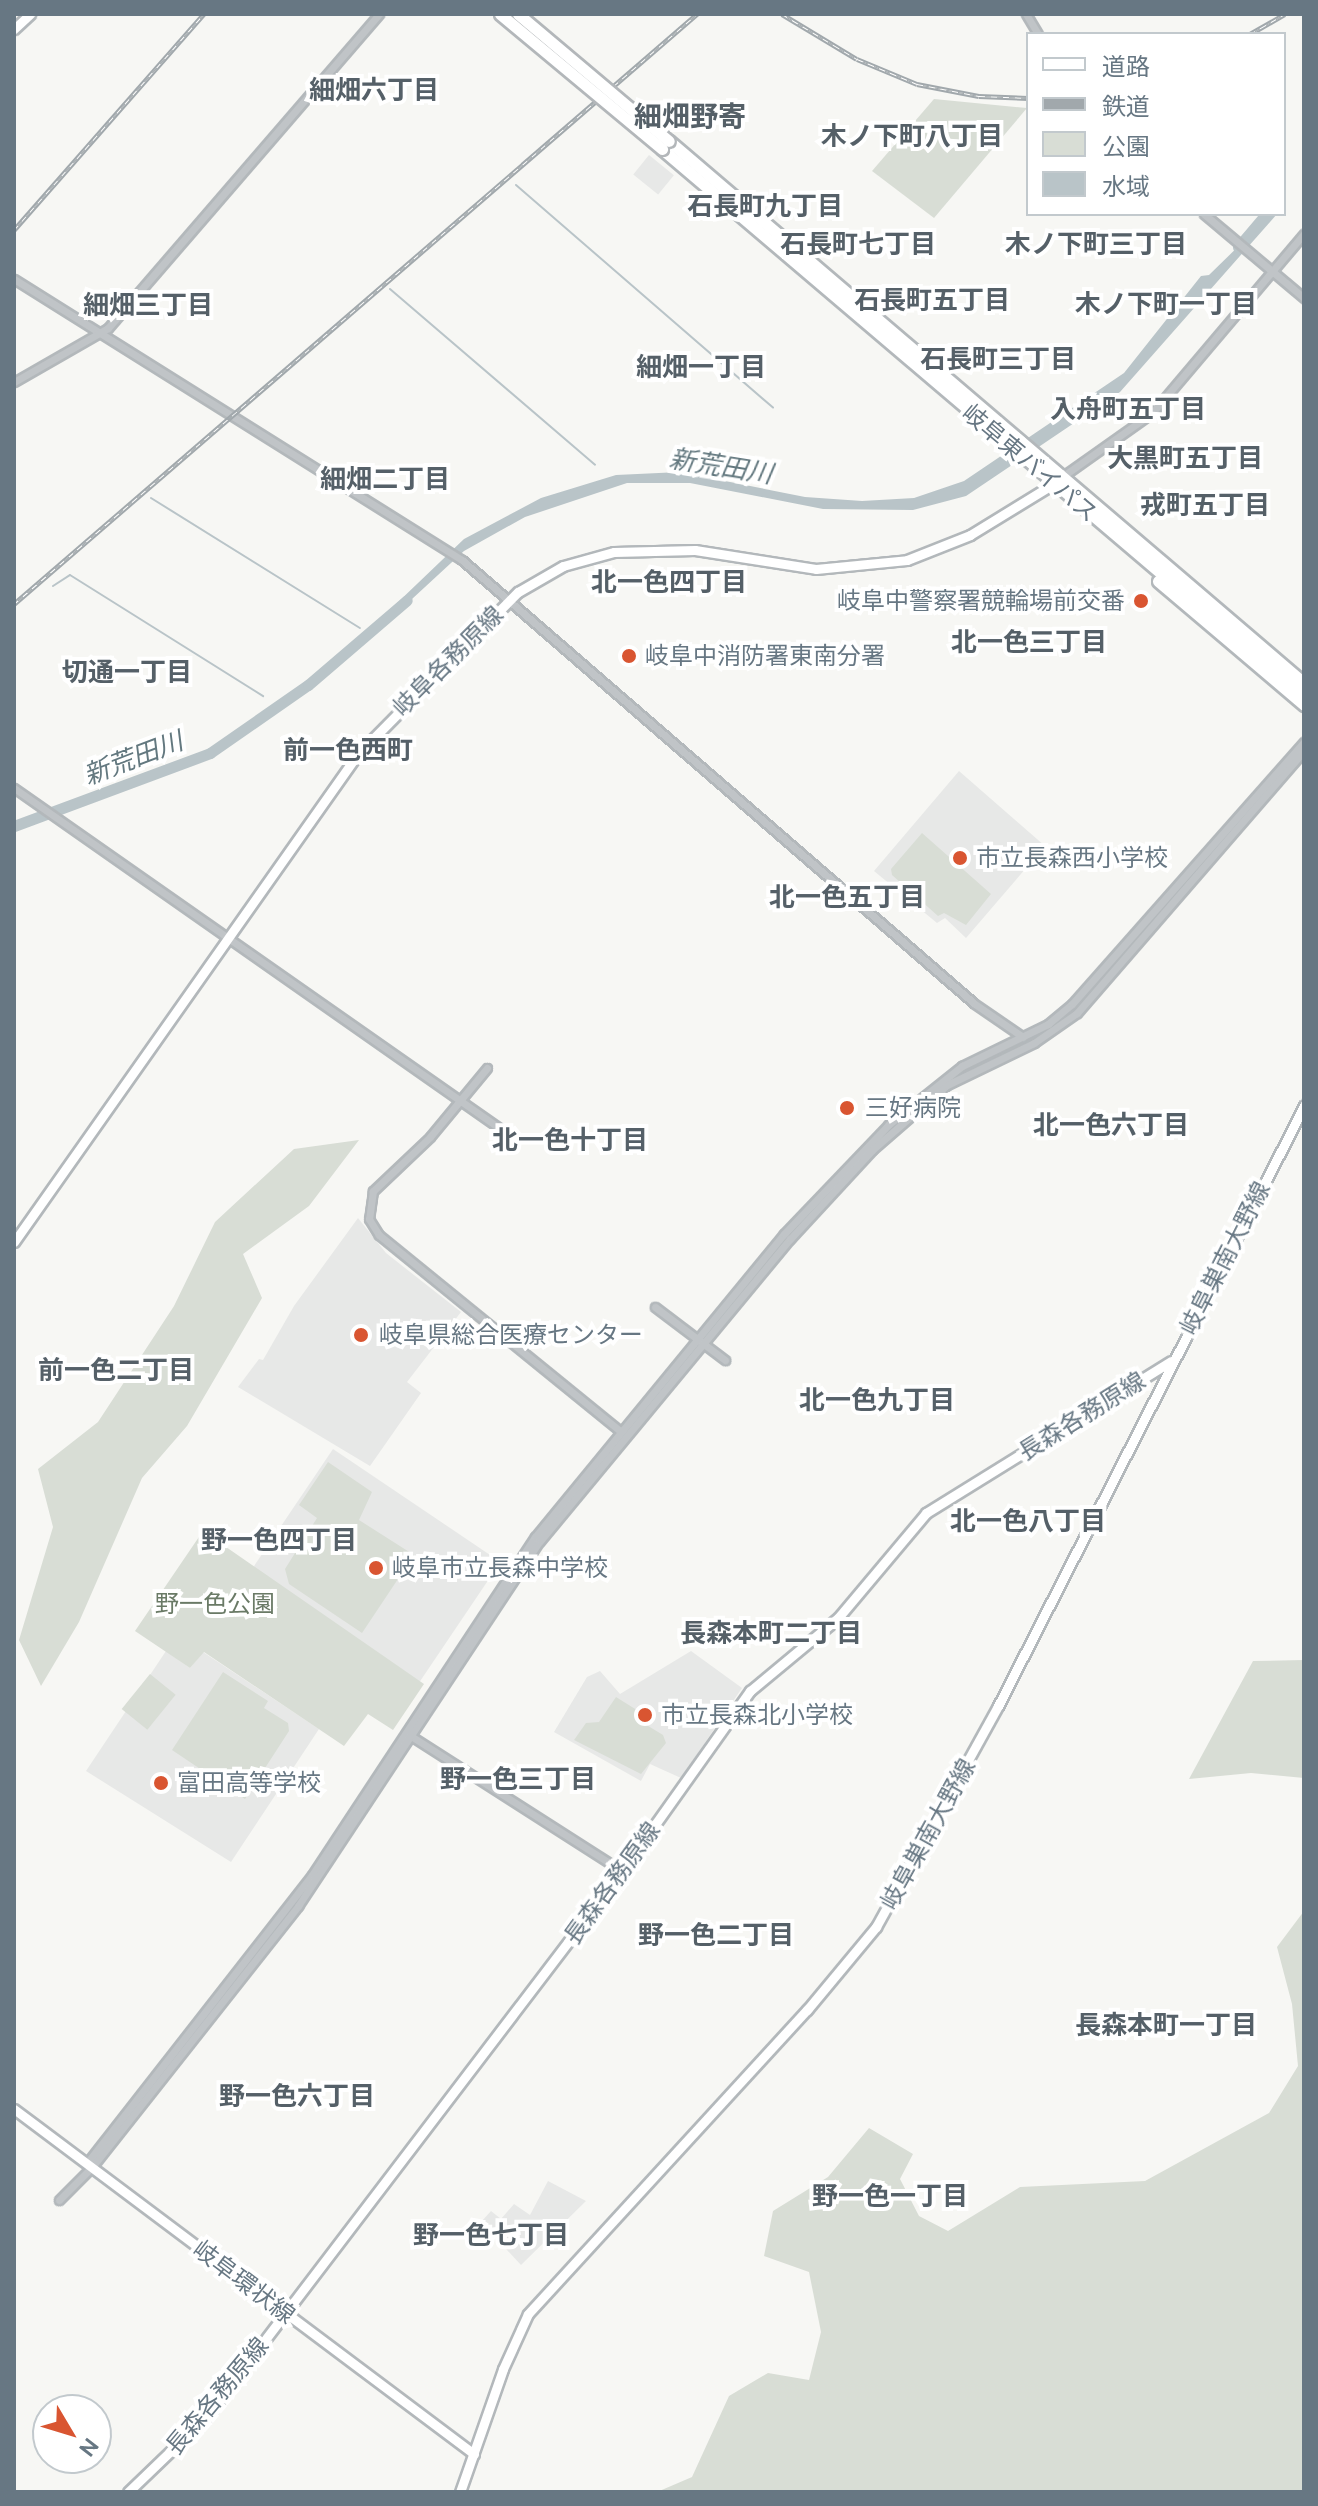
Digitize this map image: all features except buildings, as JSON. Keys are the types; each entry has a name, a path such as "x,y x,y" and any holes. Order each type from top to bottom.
{"highway":[{"name":"岐阜東バイパス","path":"500,14 665,145"},
{"name":"岐阜東バイパス","path":"518,14 665,145 1016,444 1137,540 1304,695"},
{"name":"岐阜東バイパス","path":"1059,480 1117,536 1304,683"},
{"path":"1117,536 1147,571 1304,705"},
{"path":"1137,540 1186,572 1304,673"}],"main road":[{"path":"14,29 30,14"},
{"name":"岐阜各務原線","path":"14,1242 369,741 509,600 563,566 614,552 695,550 816,569 907,560 970,535 1059,480"},
{"name":"岐阜巣南大野線","path":"460,2492 528,2314 876,1927 998,1706 1304,1106"},
{"name":"長森各務原線","path":"128,2492 207,2416 622,1871 733,1710 838,1618 907,1529 1173,1360"},
{"name":"岐阜環状線","path":"14,2109 474,2454"}],"street":[{"path":"14,382 102,333 379,14"},
{"path":"1026,14 1037,32"},
{"path":"1206,216 1304,298"},
{"path":"1059,480 1142,422 1304,234"},
{"path":"14,279 459,558 963,994 1023,1037"},
{"path":"59,2200 90,2165 312,1875 540,1541 784,1234 888,1125 962,1066 1023,1037 1072,1004 1304,742"},
{"path":"409,1735 535,1537 620,1431 872,1150 964,1073 1034,1043 1077,1013 1304,751"},
{"path":"14,788 462,1098 498,1127"},
{"path":"487,1068 373,1191 367,1210 371,1224 620,1431"},
{"path":"655,1307 725,1360"},
{"path":"409,1735 622,1871"}],"shaded area":[{"path":"649,155 674,175 658,195 633,174"},
{"name":"市立長森西小学校","path":"959,771 1045,846 966,938 945,918 937,923 874,871"},
{"name":"岐阜県総合医療センター","path":"358,1218 386,1253 461,1312 407,1382 421,1393 370,1466 238,1387 259,1359 263,1360 294,1306"},
{"name":"岐阜市立長森中学校","path":"333,1449 500,1562 419,1682 252,1569"},
{"path":"166,1651 190,1668 203,1652 319,1729 231,1862 86,1771"},
{"name":"市立長森北小学校","path":"691,1651 742,1688 681,1778 650,1764 641,1781 554,1732 587,1677 600,1671 620,1694"},
{"path":"548,2181 586,2201 521,2265 481,2222 491,2211 501,2219 514,2204 530,2215"}],"green space":[{"path":"934,99 1026,108 934,218 872,171"},
{"path":"922,833 991,894 966,925 944,913 938,916 892,875 891,869"},
{"path":"359,1140 309,1206 243,1254 262,1298 187,1426 142,1478 79,1622 41,1686 19,1640 53,1527 38,1469 98,1422 174,1306 215,1222 294,1149"},
{"path":"328,1462 372,1492 359,1520 414,1555 362,1633 289,1584 285,1569 317,1518 299,1505"},
{"name":"野一色公園","path":"203,1531 424,1684 393,1730 368,1714 344,1746 204,1652 190,1668 135,1631"},
{"path":"1304,1660 1304,1778 1251,1773 1189,1779 1253,1661"},
{"path":"223,1672 268,1701 264,1708 288,1723 289,1731 245,1799 172,1750"},
{"path":"150,1674 176,1695 147,1730 122,1709"},
{"path":"616,1697 640,1712 640,1721 663,1735 666,1743 641,1774 574,1740 586,1723 599,1722"},
{"path":"1304,1911 1304,2492 657,2492 692,2477 729,2396 768,2373 809,2380 821,2332 809,2272 764,2256 773,2211 828,2177 869,2128 913,2154 900,2179 919,2216 948,2231 1020,2187 1145,2181 1269,2113 1298,2066 1292,2004 1277,1947"}],"water":[{"path":"1264,216 1275,216 1120,392 966,496 913,510 823,509 690,483 627,483 525,517 464,551 399,611 394,606 464,539 541,498 616,475 680,472 805,497 862,501 914,498 964,481 1124,373 1201,276 1209,275 1251,234"}],"waterway":[{"path":"516,185 773,408"},
{"name":"新荒田川","path":"1238,247 1264,216"},
{"path":"390,289 595,465"},
{"path":"151,498 360,628"},
{"path":"53,586 70,575 263,696"},
{"name":"新荒田川","path":"14,826 210,753 308,685 407,600"}],"railway":[{"path":"14,230 204,14"},
{"path":"14,604 697,14"},
{"path":"782,14 857,59 917,84 979,96 1026,98"},
{"path":"1254,32 1285,14"}],"place":[{"name":"岐阜中警察署競輪場前交番","path":"1141,601"},
{"name":"岐阜中消防署東南分署","path":"629,656"},
{"name":"市立長森西小学校","path":"960,858"},
{"name":"三好病院","path":"847,1108"},
{"name":"岐阜県総合医療センター","path":"361,1335"},
{"name":"岐阜市立長森中学校","path":"376,1568"},
{"name":"市立長森北小学校","path":"645,1715"},
{"name":"富田高等学校","path":"161,1783"}],"district":[{"name":"細畑六丁目","path":"374,90"},
{"name":"細畑野寄","path":"690,116"},
{"name":"木ノ下町八丁目","path":"912,136"},
{"name":"石長町九丁目","path":"765,206"},
{"name":"石長町七丁目","path":"858,244"},
{"name":"木ノ下町三丁目","path":"1096,244"},
{"name":"石長町五丁目","path":"932,300"},
{"name":"木ノ下町一丁目","path":"1166,304"},
{"name":"細畑三丁目","path":"148,305"},
{"name":"石長町三丁目","path":"998,359"},
{"name":"細畑一丁目","path":"701,367"},
{"name":"入舟町五丁目","path":"1128,409"},
{"name":"大黒町五丁目","path":"1185,458"},
{"name":"細畑二丁目","path":"385,479"},
{"name":"戎町五丁目","path":"1205,505"},
{"name":"北一色四丁目","path":"669,582"},
{"name":"北一色三丁目","path":"1029,642"},
{"name":"切通一丁目","path":"127,672"},
{"name":"前一色西町","path":"348,750"},
{"name":"北一色五丁目","path":"847,897"},
{"name":"北一色六丁目","path":"1111,1125"},
{"name":"北一色十丁目","path":"570,1140"},
{"name":"前一色二丁目","path":"116,1370"},
{"name":"北一色九丁目","path":"877,1400"},
{"name":"北一色八丁目","path":"1028,1521"},
{"name":"野一色四丁目","path":"279,1540"},
{"name":"長森本町二丁目","path":"771,1633"},
{"name":"野一色三丁目","path":"518,1779"},
{"name":"野一色二丁目","path":"716,1935"},
{"name":"長森本町一丁目","path":"1166,2025"},
{"name":"野一色六丁目","path":"297,2096"},
{"name":"野一色一丁目","path":"890,2196"},
{"name":"野一色七丁目","path":"491,2235"}]}
